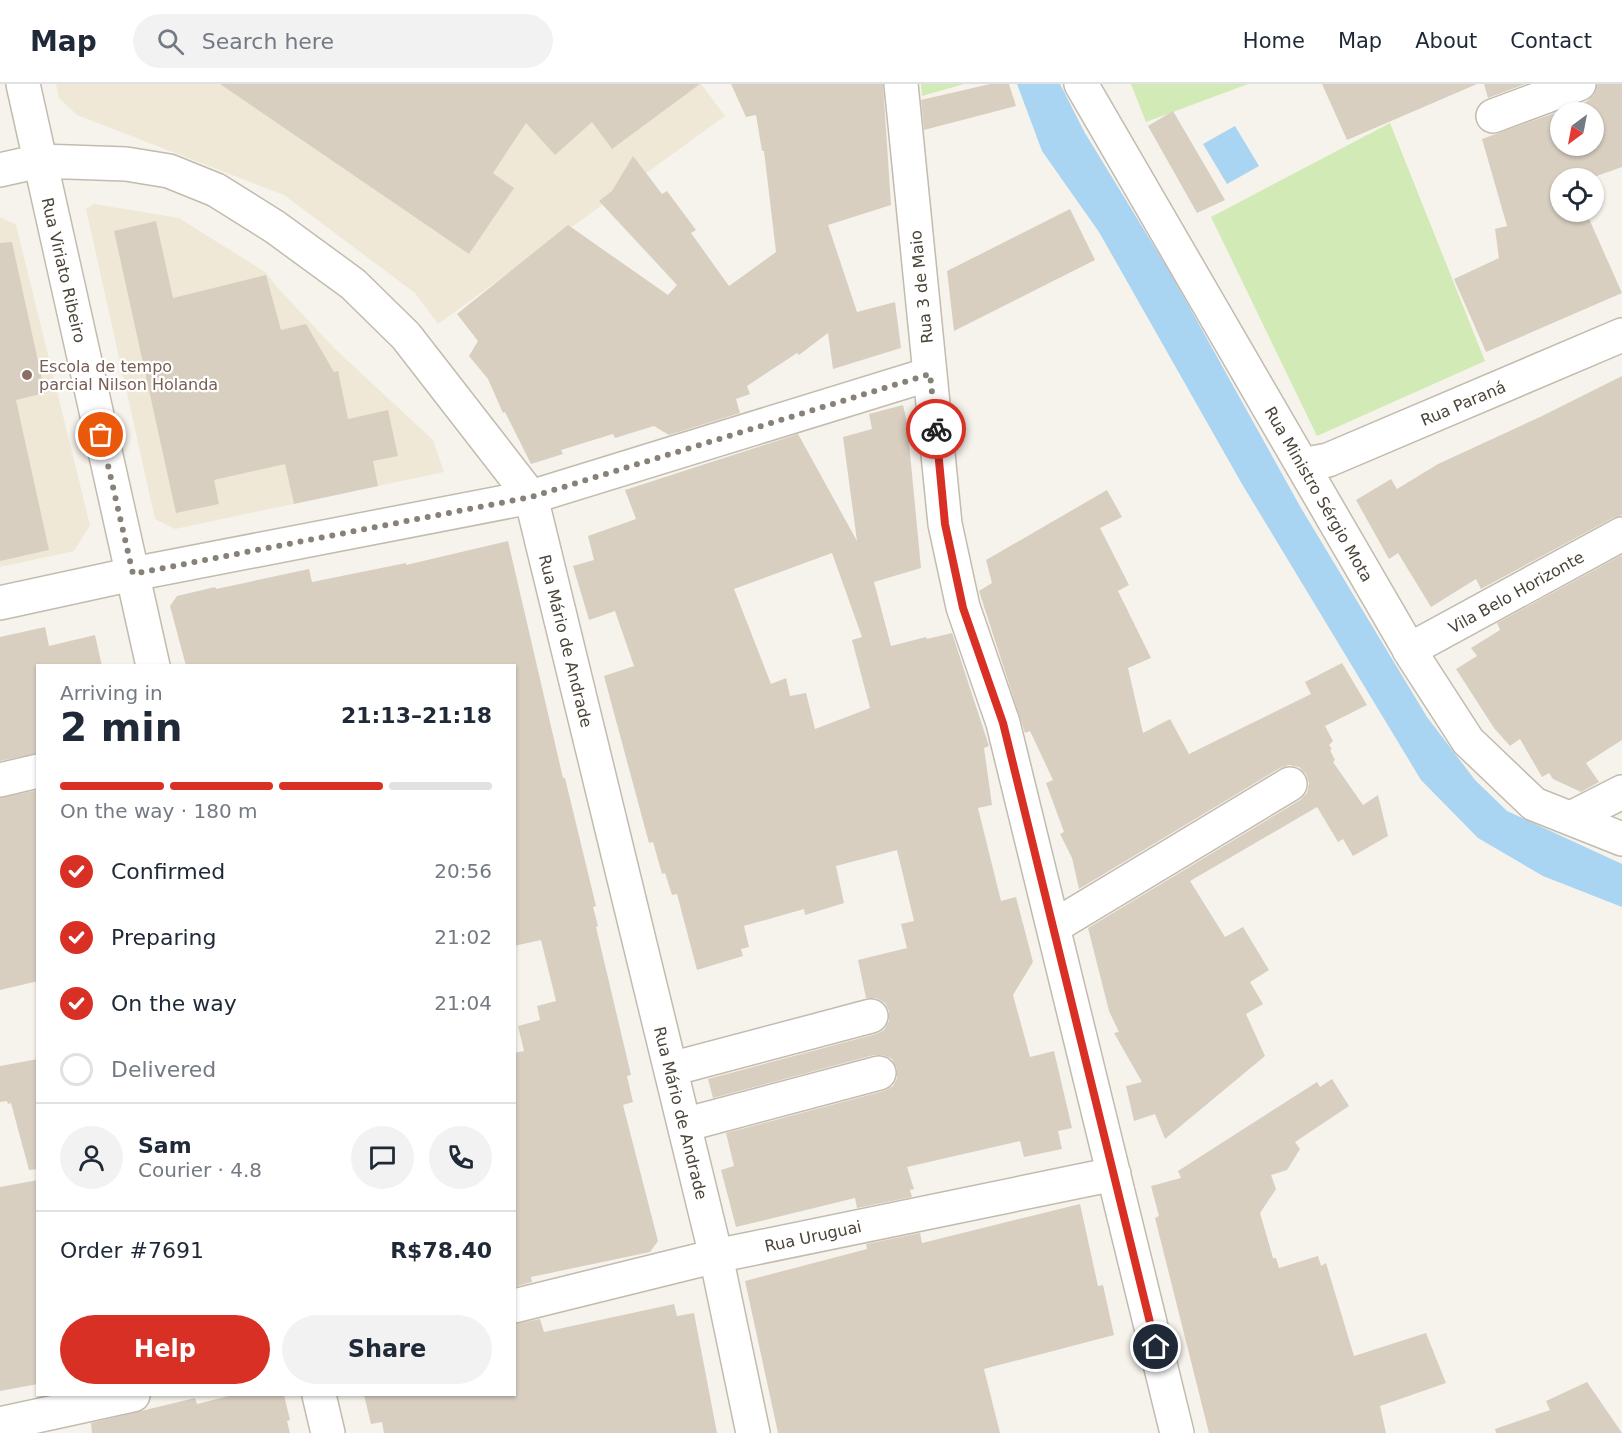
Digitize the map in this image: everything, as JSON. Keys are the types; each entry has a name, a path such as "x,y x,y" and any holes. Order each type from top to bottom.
{"street":[{"name":"Rua Viriato Ribeiro","path":"23,84 153,664"},
{"name":"Rua 3 de Maio","path":"901,84 945,524 963,608 1003,723 1177,1433"},
{"name":"Rua Ministro Sérgio Mota","path":"1081,84 1409,650 1468,741 1534,804 1622,839"},
{"path":"1493,116 1580,84"},
{"name":"Rua Mário de Andrade","path":"0,170 40,161 126,164 169,171 216,190 274,227 353,284 406,336 531,497 716,1256 753,1433"},
{"name":"Rua Paraná","path":"1302,465 1328,460 1622,335"},
{"path":"0,603 133,574 531,497 930,374"},
{"name":"Vila Belo Horizonte","path":"1409,650 1622,534"},
{"path":"0,780 36,771"},
{"path":"1053,927 1290,783"},
{"path":"1571,818 1622,792"},
{"path":"671,1069 871,1016"},
{"path":"684,1125 879,1073"},
{"name":"Rua Uruguai","path":"516,1306 716,1256 1114,1174"},
{"path":"0,1424 128,1396"},
{"path":"319,1396 328,1433"}],"shaded area":[{"path":"56,84 701,84 725,116 438,324 415,293 284,195 77,115 59,98"},
{"path":"94,204 179,218 265,272 334,348 433,440 444,472 175,529 155,519 86,209"},
{"name":"Escola de tempo parcial Nilson Holanda","path":"0,217 16,225 90,525 74,551 0,567"}],"green space":[{"path":"921,84 964,84 922,96"},
{"path":"1131,84 1248,84 1146,122"},
{"path":"1390,123 1485,361 1317,436 1211,217"}],"water":[{"path":"1017,84 1060,84 1085,133 1171,274 1301,508 1427,717 1475,780 1507,811 1622,864 1622,907 1543,876 1478,838 1421,780 1242,484 1099,232 1042,151"},
{"path":"1235,126 1259,166 1227,184 1203,144"}],"building":[{"path":"220,84 700,84 612,149 592,122 555,155 526,123 493,173 514,188 469,254"},
{"path":"731,84 883,84 891,205 828,225 857,312 895,302 901,348 833,369 828,333 799,355 797,353 747,386 750,394 736,399 740,413 669,435 654,426 615,438 613,434 561,450 563,454 531,464 505,412 503,413 488,379 469,356 478,341 457,314 568,225 668,295 677,285 599,201 612,191 633,156 662,194 667,191 696,230 691,233 729,286 776,252 764,151 762,151 756,115 746,117"},
{"path":"990,84 1009,84 1016,106 924,130 921,100"},
{"path":"1322,84 1477,84 1347,140"},
{"path":"1484,84 1525,84 1488,98"},
{"path":"1597,84 1622,84 1622,167 1604,173 1604,168 1550,168 1550,222 1590,222 1622,293 1486,352 1454,279 1499,258 1495,229 1507,226 1482,139 1550,115 1550,156 1604,156 1604,102 1586,102 1594,95"},
{"path":"1173,111 1225,200 1197,213 1148,126"},
{"path":"1070,209 1095,260 954,331 947,271"},
{"path":"156,221 173,298 266,275 281,330 306,324 334,372 338,371 348,419 388,410 398,456 373,461 378,486 294,504 285,464 214,480 219,504 176,513 114,231"},
{"path":"12,242 45,393 16,400 49,550 0,561 0,243"},
{"path":"1622,376 1622,515 1481,589 1476,579 1431,607 1398,553 1389,559 1356,500 1391,479 1397,489 1438,464"},
{"path":"903,405 907,422 921,568 874,582 891,646 952,633 989,746 984,748 992,805 978,808 1001,901 1016,897 1033,962 1013,995 1030,1057 1054,1051 1072,1128 1058,1131 1062,1149 1024,1157 1020,1141 907,1167 914,1189 910,1190 912,1197 857,1208 855,1198 736,1227 721,1170 734,1166 726,1133 884,1091 893,1086 897,1078 897,1069 892,1059 883,1055 874,1055 713,1098 708,1079 884,1030 889,1021 889,1011 885,1003 876,998 866,998 858,960 907,948 901,924 914,921 897,850 836,866 844,903 805,915 804,909 744,926 749,947 741,949 743,956 697,970 677,894 672,895 665,873 662,874 653,842 649,843 604,676 634,666 615,611 589,620 573,566 594,560 588,536 636,519 625,490 798,434 857,541 843,437 872,429 869,414","holes":["832,553 862,637 852,640 870,708 815,729 806,693 790,696 786,678 771,684 734,589"]},
{"path":"1107,490 1122,517 1100,528 1129,585 1118,591 1151,658 1128,668 1143,733 1170,719 1189,754 1311,694 1305,682 1342,663 1367,705 1325,726 1333,741 1329,745 1335,760 1333,762 1363,805 1378,795 1388,836 1353,856 1343,839 1338,842 1317,807 1190,881 1225,937 1243,927 1269,970 1250,982 1263,1004 1246,1014 1265,1056 1165,1139 1155,1114 1134,1121 1126,1086 1142,1082 1114,1033 1119,1032 1109,1011 1088,928 1300,800 1307,793 1309,783 1306,774 1299,767 1289,765 1280,768 1079,889 1072,858 1060,834 1064,832 1046,783 1053,780 1030,731 1025,733 979,591 992,583 986,560"},
{"path":"508,541 563,778 565,778 596,906 593,907 598,926 596,927 631,1075 627,1076 633,1102 623,1105 658,1241 650,1252 531,1277 532,1282 516,1286 516,1053 524,1051 518,1026 540,1020 537,1006 556,1001 541,940 516,946 516,664 185,664 170,606 177,596 309,569 312,582 406,563 406,565"},
{"path":"1622,555 1622,740 1586,763 1599,782 1581,792 1553,779 1549,773 1542,777 1520,739 1510,746 1494,728 1456,669 1477,656 1471,648 1500,630 1497,623"},
{"path":"45,627 49,646 95,635 102,664 36,664 36,753 0,761 0,637"},
{"path":"36,790 36,981 0,990 0,798"},
{"path":"36,1059 36,1169 29,1170 11,1103 0,1102 0,1066"},
{"path":"1332,1079 1349,1106 1295,1142 1300,1149 1287,1170 1271,1175 1276,1189 1260,1213 1273,1258 1276,1258 1279,1268 1318,1256 1321,1266 1326,1263 1354,1356 1426,1333 1446,1383 1380,1406 1386,1433 1209,1433 1155,1218 1159,1216 1151,1186 1181,1178 1178,1171 1317,1082 1320,1087"},
{"path":"36,1180 36,1384 0,1391 0,1187"},
{"path":"1080,1204 1098,1286 1103,1285 1114,1335 984,1369 1000,1433 778,1433 745,1281 867,1249 866,1244 920,1233 922,1243"},
{"path":"674,1304 677,1316 694,1313 717,1433 384,1433 382,1422 371,1424 364,1396 516,1396 516,1324 540,1319 544,1332"},
{"path":"1587,1382 1622,1433 1496,1433 1495,1429 1550,1410 1546,1401"},
{"path":"229,1396 284,1396 290,1420 287,1421 290,1433 92,1433 91,1423 195,1398 197,1404"}],"way so far":[{"path":"101,435 133,574 531,497 930,374 936,429"}],"place":[{"name":"Escola de tempo parcial Nilson Holanda","path":"27,375"}],"route":[{"path":"936,429 945,524 963,608 1003,723 1156,1347"}]}
